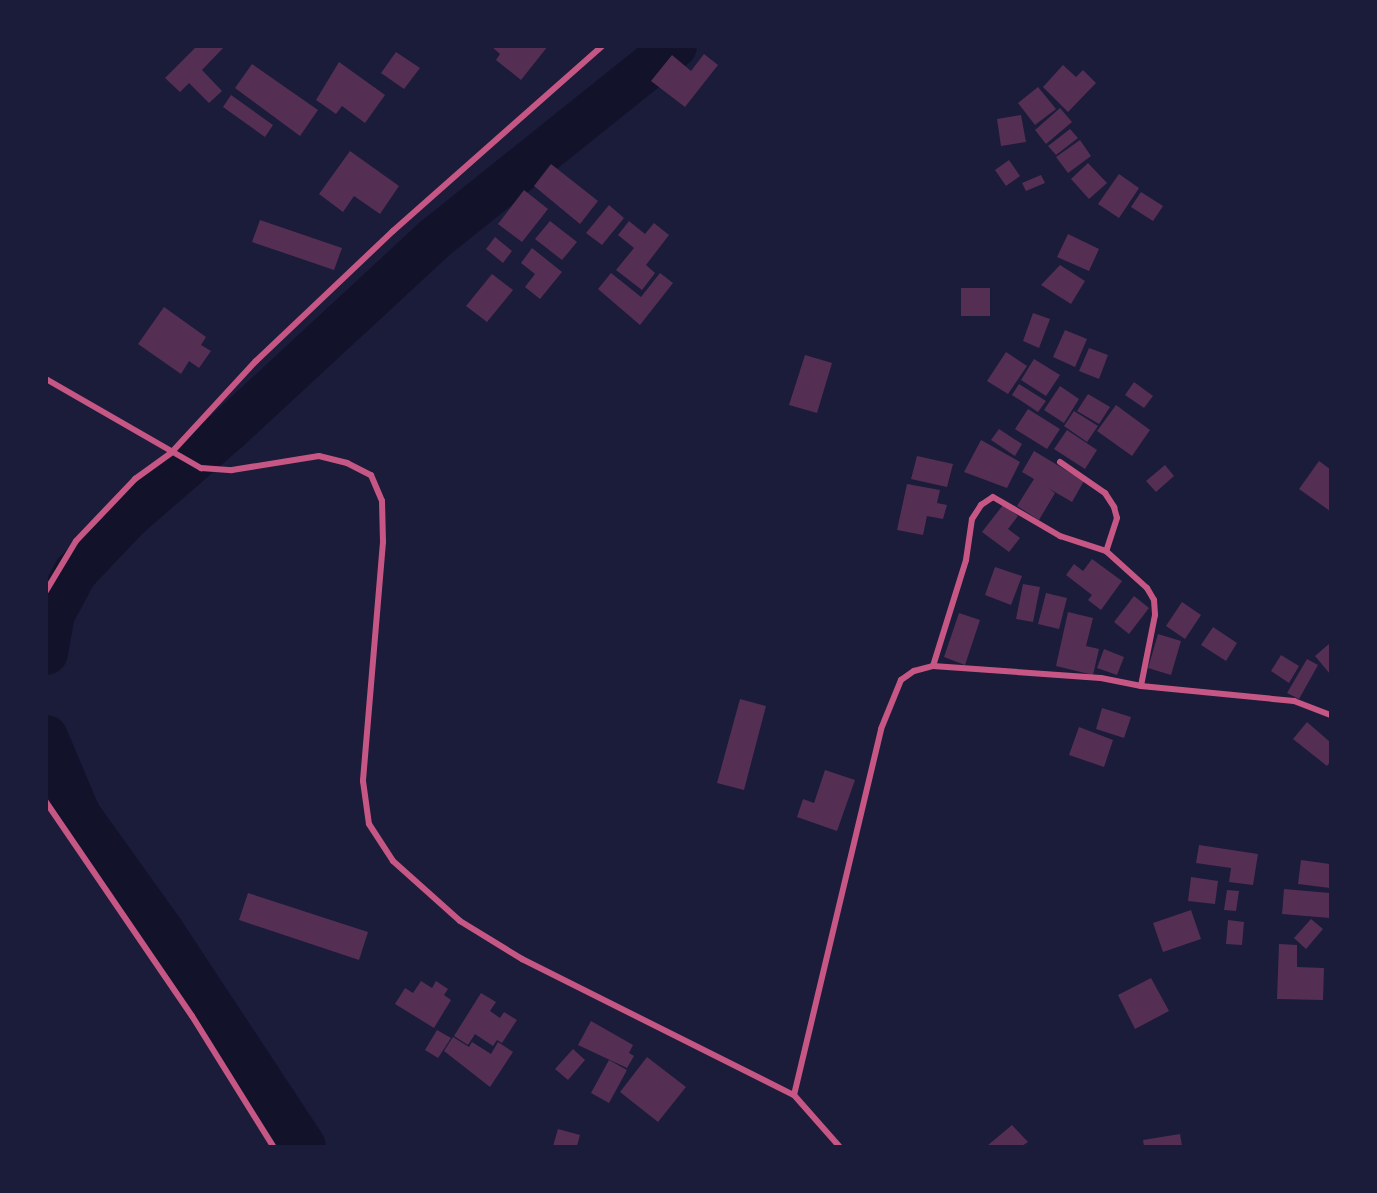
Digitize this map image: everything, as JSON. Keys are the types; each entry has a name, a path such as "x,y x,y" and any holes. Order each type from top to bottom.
{"street":[{"path":"46,591 76,541 135,479 171,453 256,361 314,306 602,46"},
{"path":"46,379 171,453 201,468 232,470 320,456 347,463 371,476 382,501 383,542 363,781 369,824 393,861 460,921 522,959 794,1095 838,1146"},
{"path":"1060,462 1105,492 1114,507 1117,518 1106,551"},
{"path":"933,666 966,560 972,519 981,504 993,497 1060,536 1106,551 1134,574 1154,600 1141,686"},
{"path":"794,1095 880,729 901,680 914,671 933,666 1101,678 1141,686 1294,701 1330,715"},
{"path":"46,802 192,1016 273,1146"}],"building":[{"path":"197,46 225,46 202,70 222,91 209,103 189,83 180,92 165,78"},
{"path":"491,46 548,46 521,80 496,60 500,54"},
{"path":"396,52 420,68 404,89 381,73"},
{"path":"704,54 718,65 685,107 651,81 672,55 691,71"},
{"path":"339,62 385,95 365,123 342,106 336,114 316,100"},
{"path":"252,64 318,110 300,136 235,88"},
{"path":"1063,65 1076,77 1083,70 1096,83 1068,112 1043,87"},
{"path":"1038,87 1056,109 1035,125 1018,103"},
{"path":"231,95 273,125 265,137 223,107"},
{"path":"1060,108 1072,122 1046,144 1035,130"},
{"path":"1021,115 1026,142 1001,146 997,119"},
{"path":"1070,129 1078,138 1056,155 1048,146"},
{"path":"1080,140 1091,156 1068,173 1056,157"},
{"path":"350,151 399,186 380,214 354,196 343,212 319,194"},
{"path":"1009,160 1020,176 1006,186 995,170"},
{"path":"1088,163 1107,183 1089,199 1071,179"},
{"path":"551,164 598,201 580,224 534,186"},
{"path":"1119,174 1139,188 1119,218 1098,204"},
{"path":"1041,175 1045,183 1026,191 1022,183"},
{"path":"524,190 548,209 522,242 498,224"},
{"path":"1141,192 1163,206 1153,221 1131,207"},
{"path":"609,205 624,218 602,245 586,233"},
{"path":"260,220 342,248 334,270 252,242"},
{"path":"550,221 577,242 562,260 535,239"},
{"path":"629,221 645,234 654,223 669,235 646,265 655,273 642,290 616,270 634,248 618,235"},
{"path":"1068,234 1099,249 1089,271 1057,257"},
{"path":"495,237 512,251 503,263 486,249"},
{"path":"532,248 562,272 540,299 525,287 535,274 521,263"},
{"path":"1060,265 1085,281 1071,304 1041,285"},
{"path":"611,273 641,297 660,273 673,283 640,325 598,289"},
{"path":"492,274 513,290 487,322 466,306"},
{"path":"961,288 990,288 990,316 961,316"},
{"path":"164,307 206,337 201,345 211,351 199,368 189,361 181,374 138,344"},
{"path":"1033,313 1050,319 1039,348 1023,341"},
{"path":"1065,330 1087,339 1075,367 1053,357"},
{"path":"1089,348 1108,355 1099,379 1079,371"},
{"path":"1006,352 1027,366 1008,394 987,381"},
{"path":"805,355 832,363 817,413 789,405"},
{"path":"1034,359 1060,375 1046,396 1021,380"},
{"path":"1134,382 1153,396 1144,408 1125,395"},
{"path":"1019,384 1046,401 1038,412 1012,395"},
{"path":"1060,386 1079,399 1064,423 1044,410"},
{"path":"1088,394 1110,407 1099,424 1077,411"},
{"path":"1116,405 1150,430 1132,456 1097,431"},
{"path":"1028,409 1060,429 1047,449 1015,429"},
{"path":"1074,411 1098,426 1087,442 1064,426"},
{"path":"999,429 1022,444 1015,456 991,440"},
{"path":"1067,430 1097,450 1085,469 1054,449"},
{"path":"981,440 1020,462 1007,488 964,472"},
{"path":"1034,451 1084,481 1072,502 1048,488 1055,493 1039,520 1017,506 1034,479 1022,472"},
{"path":"917,456 953,464 947,487 911,479"},
{"path":"1319,461 1330,469 1330,511 1299,489"},
{"path":"1165,465 1174,476 1156,492 1146,481"},
{"path":"907,484 940,490 937,503 947,505 943,519 927,516 923,535 897,530"},
{"path":"1003,505 1018,516 1008,529 1020,538 1009,552 982,532"},
{"path":"1092,559 1122,581 1101,610 1088,600 1092,595 1066,575 1074,564 1083,571"},
{"path":"995,567 1022,576 1011,605 985,595"},
{"path":"1023,584 1040,587 1033,622 1016,619"},
{"path":"1046,593 1067,598 1059,629 1038,624"},
{"path":"1134,596 1149,608 1129,634 1114,622"},
{"path":"1182,602 1201,615 1185,639 1166,626"},
{"path":"1068,612 1093,618 1086,646 1099,649 1093,675 1056,666"},
{"path":"959,613 980,620 965,665 944,657"},
{"path":"1213,627 1237,643 1226,661 1201,645"},
{"path":"1158,634 1181,641 1171,675 1148,668"},
{"path":"1330,643 1330,674 1315,656"},
{"path":"1104,649 1124,657 1117,675 1097,668"},
{"path":"1281,655 1299,666 1289,683 1271,671"},
{"path":"1307,659 1318,665 1299,699 1287,693"},
{"path":"740,699 766,706 744,790 717,783"},
{"path":"1102,708 1131,717 1124,738 1096,729"},
{"path":"1307,722 1330,742 1330,762 1327,766 1293,739"},
{"path":"1079,727 1113,740 1104,767 1069,755"},
{"path":"825,770 855,780 837,831 797,817 803,799 814,803"},
{"path":"1199,845 1258,854 1253,885 1229,882 1231,868 1196,863"},
{"path":"1301,860 1330,864 1330,888 1298,884"},
{"path":"1191,877 1218,881 1215,904 1188,901"},
{"path":"1284,889 1330,893 1330,918 1282,914"},
{"path":"1227,890 1239,891 1236,911 1224,910"},
{"path":"248,893 368,932 359,960 239,920"},
{"path":"1191,910 1201,939 1163,952 1153,923"},
{"path":"1311,919 1323,929 1306,949 1294,938"},
{"path":"1228,920 1244,922 1242,945 1226,944"},
{"path":"1279,944 1297,945 1297,967 1324,968 1323,1000 1277,999"},
{"path":"1151,978 1169,1011 1135,1029 1118,995"},
{"path":"421,981 432,988 436,981 448,989 444,995 451,1000 434,1028 395,1004 405,988 413,993"},
{"path":"481,993 496,1002 490,1011 500,1018 504,1012 517,1020 502,1043 497,1040 493,1046 475,1034 468,1045 454,1036"},
{"path":"591,1021 633,1045 629,1053 634,1056 627,1068 578,1045"},
{"path":"437,1030 451,1038 438,1058 425,1050"},
{"path":"453,1037 469,1047 472,1042 491,1054 498,1042 513,1052 490,1087 444,1051"},
{"path":"573,1049 585,1060 568,1080 555,1069"},
{"path":"647,1057 686,1087 658,1122 620,1092"},
{"path":"609,1060 627,1070 609,1103 591,1093"},
{"path":"1012,1125 1028,1142 1022,1146 987,1146"},
{"path":"558,1129 580,1135 577,1146 553,1146"},
{"path":"1180,1134 1182,1146 1144,1146 1143,1140"}],"waterway":[{"path":"46,653 53,614 75,573 128,517 228,430 433,240 675,46"},
{"path":"46,737 79,815 162,931 304,1146"}]}
